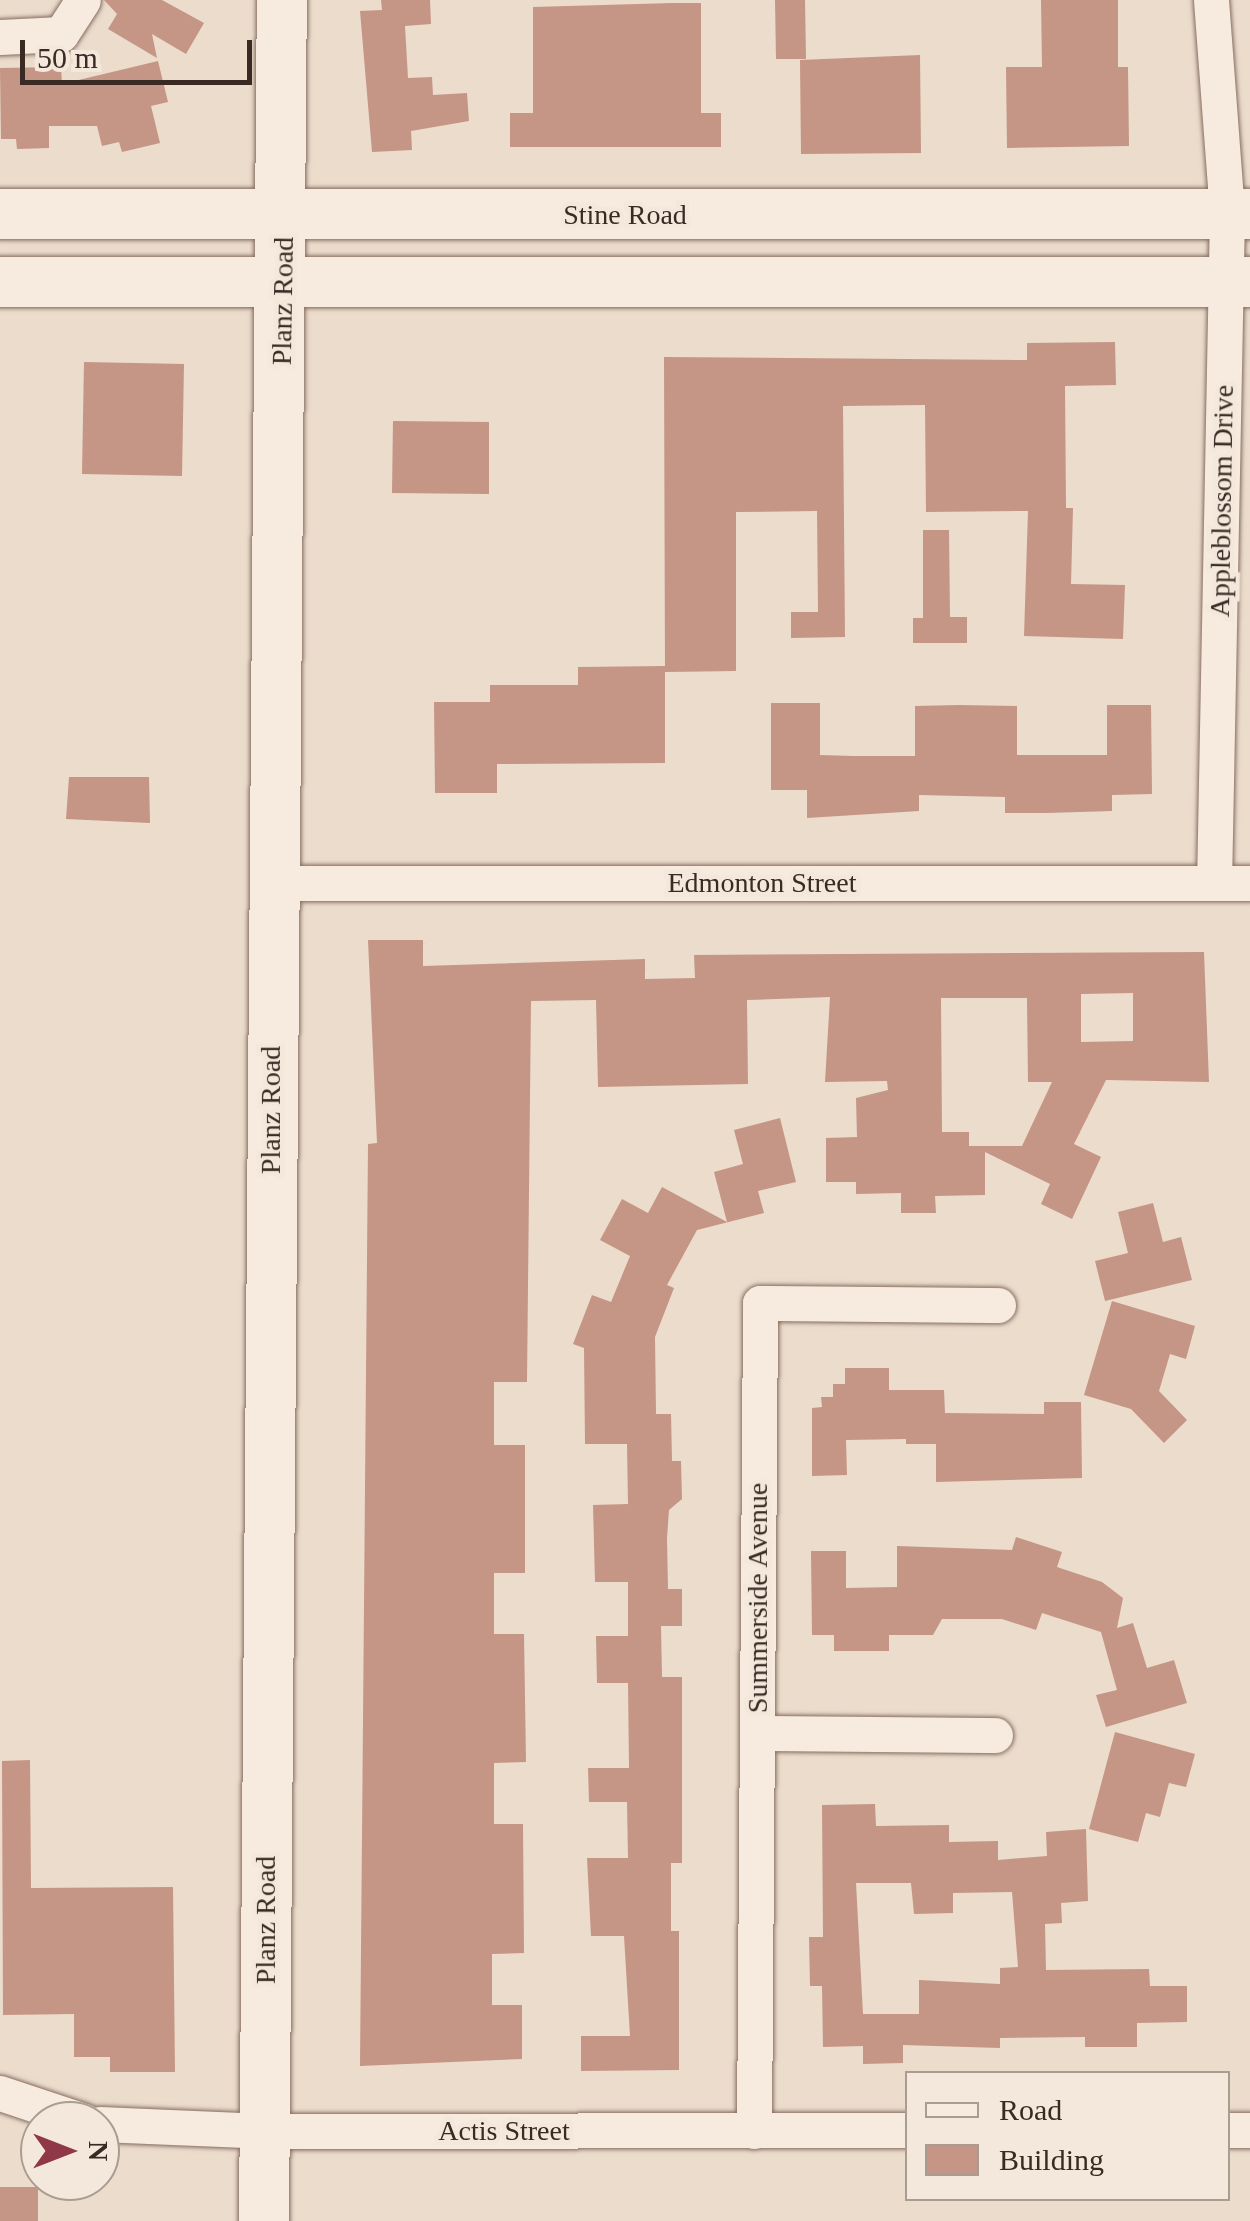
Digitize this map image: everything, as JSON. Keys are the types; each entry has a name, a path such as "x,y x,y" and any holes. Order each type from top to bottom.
{"main road":[{"name":"Planz Road","path":"264,2221 273,883 284,282 282,0"},
{"name":"Stine Road","path":"0,214 1238,214"},
{"path":"0,282 1238,282"}],"street":[{"path":"0,37 61,34 83,0"},
{"name":"Appleblossom Drive","path":"1211,0 1238,214 1214,883"},
{"name":"Edmonton Street","path":"273,883 1250,883"},
{"name":"Summerside Avenue","path":"754,2130 760,1303 998,1305"},
{"path":"758,1733 995,1735"},
{"path":"0,2093 24,2101"},
{"name":"Actis Street","path":"120,2125 264,2132 905,2130"}],"building":[{"path":"104,0 162,0 204,23 186,54 152,34 157,58 108,29 117,14"},
{"path":"381,0 430,0 431,24 405,26 408,78 432,77 433,95 467,93 469,121 411,131 412,150 372,152 360,11 382,10"},
{"path":"775,0 805,0 806,59 776,59"},
{"path":"1041,0 1118,0 1118,67 1128,67 1129,146 1007,148 1006,67 1042,67"},
{"path":"701,3 701,113 721,113 721,147 510,147 510,113 533,113 533,7"},
{"path":"920,55 921,153 801,154 800,60"},
{"path":"158,61 168,102 151,106 160,143 122,152 119,142 102,146 97,126 49,126 49,148 17,149 16,139 1,139 0,68 61,67 62,84"},
{"path":"1115,342 1116,385 1065,386 1066,508 1073,508 1071,584 1125,585 1123,639 1024,636 1028,511 926,512 925,405 843,406 845,637 791,638 791,612 818,612 817,511 736,512 736,671 665,672 664,357 1027,360 1027,343"},
{"path":"84,362 184,364 182,476 82,474"},
{"path":"393,421 489,422 489,494 392,493"},
{"path":"923,530 949,530 950,617 967,617 967,643 913,643 913,618 923,618"},
{"path":"665,666 665,763 497,764 497,793 435,793 434,702 490,702 490,685 578,685 578,667"},
{"path":"771,703 820,703 820,755 853,756 915,756 915,706 958,705 1017,706 1017,755 1107,755 1107,705 1151,705 1152,794 1112,795 1112,811 1047,813 1005,813 1005,797 919,795 919,811 807,818 807,790 771,790"},
{"path":"69,777 149,777 150,823 66,819"},
{"path":"368,940 423,940 423,966 645,959 645,979 695,978 694,955 1204,952 1209,1082 1106,1080 1074,1144 1101,1157 1072,1219 1041,1204 1050,1184 985,1152 985,1195 935,1196 936,1213 901,1213 901,1193 856,1194 856,1182 826,1182 826,1138 857,1137 856,1098 888,1090 887,1081 825,1082 830,997 747,1000 748,1084 598,1087 596,1000 531,1001 527,1382 494,1382 494,1445 525,1445 525,1573 494,1573 494,1634 524,1634 526,1762 494,1763 494,1824 523,1824 524,1953 492,1954 492,2005 522,2005 522,2059 360,2066 368,1144 377,1143","holes":["1133,993 1133,1041 1081,1042 1081,994","941,998 1027,998 1028,1082 1052,1082 1022,1146 969,1146 969,1132 942,1132"]},
{"path":"780,1118 796,1182 758,1191 764,1213 697,1230 667,1285 674,1288 655,1337 656,1414 671,1414 672,1461 681,1461 682,1499 669,1510 667,1538 668,1589 682,1589 682,1626 661,1626 662,1677 682,1677 682,1863 671,1863 671,1931 679,1931 679,2070 581,2071 581,2036 630,2036 624,1936 591,1936 587,1858 628,1858 627,1802 589,1802 588,1768 629,1768 628,1683 597,1683 596,1636 628,1636 628,1582 595,1582 593,1505 628,1504 627,1444 585,1444 584,1348 573,1344 592,1295 611,1302 630,1256 600,1240 622,1199 648,1213 662,1187 727,1222 714,1172 743,1164 734,1130"},
{"path":"1153,1203 1163,1242 1181,1237 1192,1280 1105,1301 1095,1261 1128,1253 1118,1212"},
{"path":"1112,1301 1195,1326 1186,1359 1170,1354 1159,1391 1187,1420 1164,1443 1131,1409 1084,1395"},
{"path":"845,1368 889,1368 889,1390 944,1390 945,1413 1044,1414 1044,1402 1081,1402 1082,1478 936,1482 936,1444 906,1444 906,1439 846,1440 847,1475 812,1476 812,1408 822,1407 821,1397 833,1397 833,1384 845,1384"},
{"path":"1016,1537 1062,1552 1057,1567 1102,1582 1123,1598 1117,1628 1133,1623 1147,1668 1174,1660 1187,1703 1106,1727 1096,1695 1117,1690 1101,1632 1042,1613 1036,1630 1002,1619 942,1619 933,1635 889,1635 889,1651 834,1651 834,1635 812,1635 811,1551 846,1551 846,1588 897,1587 897,1546 1012,1550"},
{"path":"1115,1732 1195,1754 1186,1787 1169,1783 1160,1817 1146,1813 1138,1842 1089,1829"},
{"path":"30,1760 31,1888 173,1887 175,2072 110,2072 110,2057 74,2057 74,2014 3,2015 2,1761"},
{"path":"875,1804 876,1826 949,1825 949,1842 998,1841 998,1860 1047,1856 1046,1832 1086,1829 1088,1901 1061,1903 1062,1923 1045,1924 1046,1970 1149,1969 1150,1986 1187,1986 1187,2022 1137,2023 1137,2047 1085,2047 1085,2037 1000,2038 1000,2048 903,2045 903,2063 863,2064 863,2046 823,2047 822,1986 810,1986 809,1937 823,1937 822,1805","holes":["856,1883 911,1883 914,1914 953,1913 953,1893 1012,1892 1018,1967 1000,1968 1000,1984 919,1980 919,2014 863,2014"]},
{"path":"0,2187 20,2187 20,2201 38,2201 38,2221 0,2221"}]}
